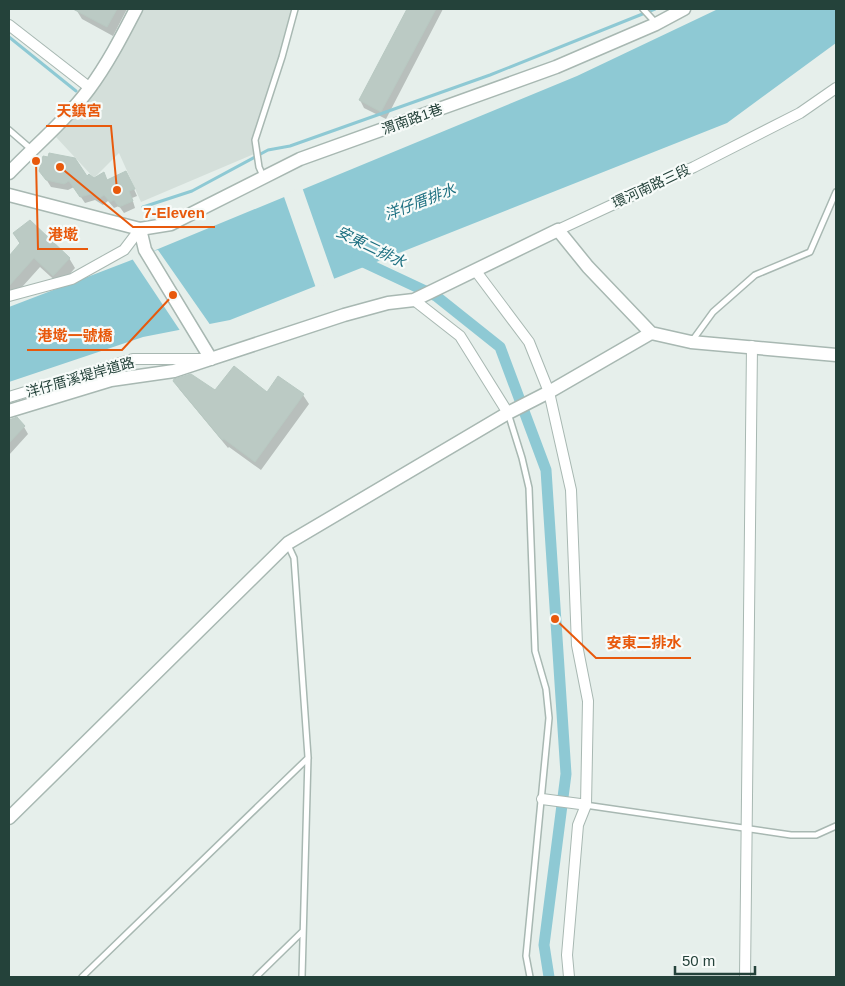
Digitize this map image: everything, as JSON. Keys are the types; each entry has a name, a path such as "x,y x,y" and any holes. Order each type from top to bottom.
{"street":[{"path":"9,173 90,88 136,9"},
{"name":"渭南路1巷","path":"140,229 171,224 300,159 556,67 656,24 684,9"},
{"path":"9,25 90,88"},
{"name":"環河南路三段","path":"9,410 111,380 174,371 344,315 388,303 414,300 694,167 791,118 836,88"},
{"path":"9,195 140,229"},
{"path":"9,296 72,279 124,250 140,229"},
{"path":"140,229 145,250 212,359"},
{"path":"558,230 588,267 651,333 692,342 836,355"},
{"path":"475,270 530,342 571,490 577,644 588,701 583,805 578,825 567,955 569,977"},
{"path":"414,300 460,336 511,411"},
{"path":"9,818 288,543 511,411 545,394 651,333"},
{"path":"745,977 745,829 752,346"},
{"name":"洋仔厝溪堤岸道路","path":"9,397 133,359 212,359"},
{"path":"542,799 583,805"}],"lane":[{"path":"264,177 259,167 255,140 282,57 295,9"},
{"path":"643,9 656,24"},
{"path":"9,130 32,149"},
{"path":"692,342 713,312 755,275 810,252 836,192"},
{"path":"511,411 529,488 535,651 546,689 549,718 526,956 530,977"},
{"path":"288,543 294,558 308,757 302,977"},
{"path":"82,977 308,757"},
{"path":"583,805 806,836 816,835 836,826"},
{"path":"256,977 303,931"}],"shaded area":[{"path":"136,9 295,9 253,138 254,154 141,202 119,153 94,178 56,137 90,88"}],"water":[{"name":"洋仔厝排水","path":"718,9 836,9 836,43 727,123 230,320 143,337 9,382 9,307 129,261 577,76"}],"pier":[{"path":"302,187 335,281 316,288 283,194"},
{"path":"158,250 211,326 181,332 131,257"}],"building":[{"path":"73,9 117,9 107,27"},
{"path":"407,9 436,9 381,112 359,100"},
{"path":"49,153 75,158 87,176 89,174 94,178 104,172 107,180 126,171 135,189 129,191 133,201 119,207 114,200 110,202 104,195 98,199 91,194 80,197 69,181 64,184 46,180 39,171 43,156 48,157"},
{"path":"30,220 70,258 53,276 34,258 9,286 9,256 20,243 13,233"},
{"path":"234,366 267,392 278,376 304,394 255,462 224,439 222,440 173,381 174,379 191,374 215,390"},
{"path":"17,417 25,426 9,443 9,420"}],"waterway":[{"path":"143,207 192,191 268,150 290,146 490,75 655,9"},
{"path":"9,37 76,91"},
{"name":"安東二排水","path":"357,259 436,296 500,347 546,470 566,774 544,945 549,977"}],"place":[{"name":"港墘","path":"36,161"},
{"name":"7-Eleven","path":"60,167"},
{"name":"天鎮宮","path":"117,190"},
{"name":"港墘一號橋","path":"173,295"},
{"name":"安東二排水","path":"555,619"}]}
